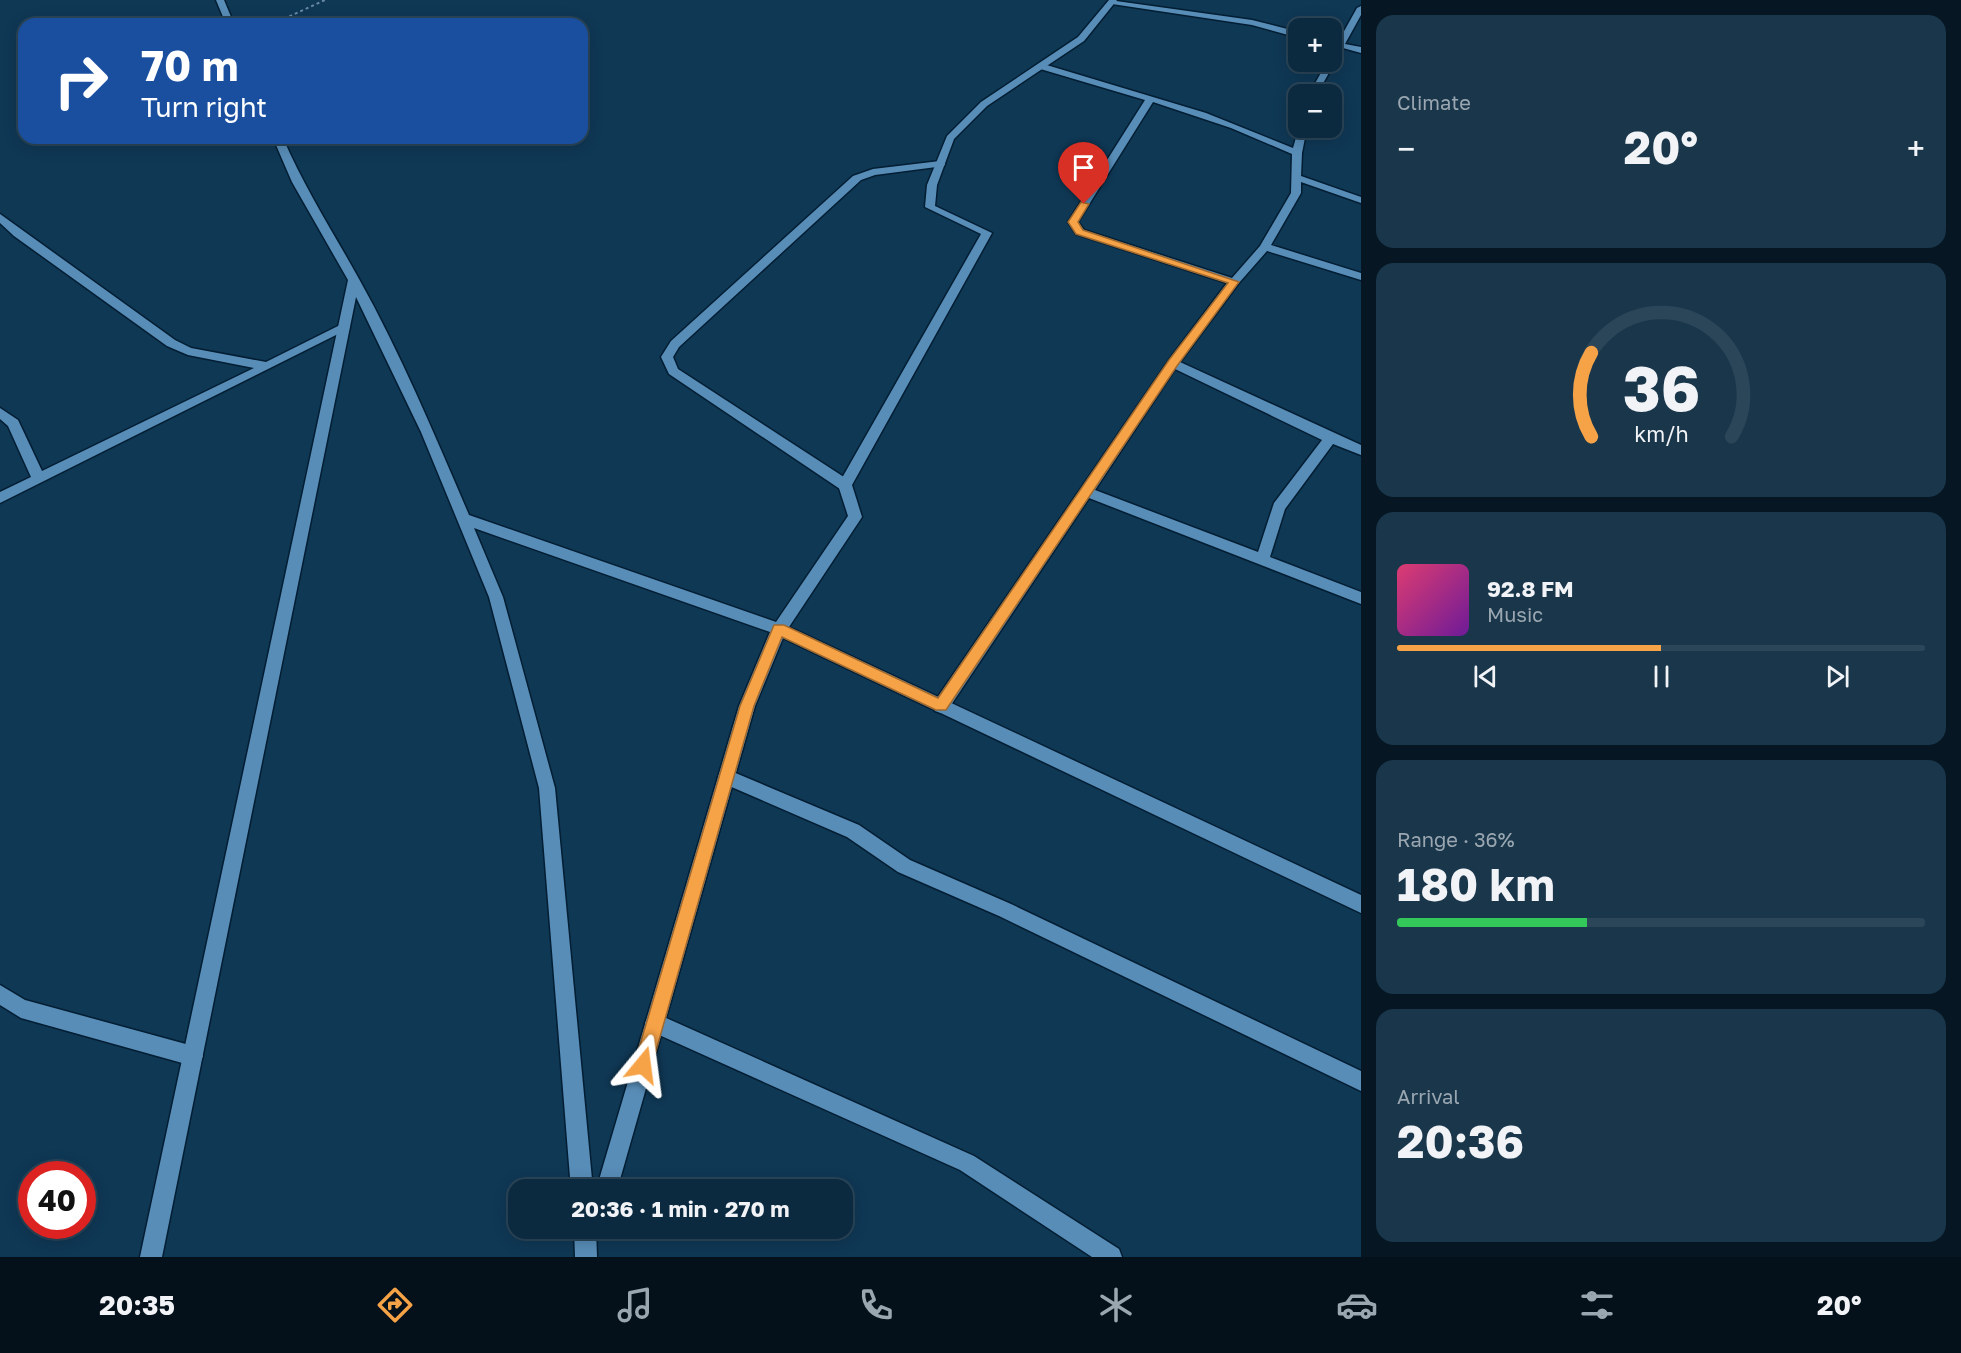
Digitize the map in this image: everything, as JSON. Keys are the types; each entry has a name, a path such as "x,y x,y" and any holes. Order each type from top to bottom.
{"street":[{"path":"220,0 228,18"},
{"path":"845,485 987,233 930,207 932,185 950,138 984,104 1081,39 1113,1 1252,23 1288,32"},
{"path":"1342,35 1361,8"},
{"path":"1342,45 1361,50"},
{"path":"1040,66 1151,98 1264,138 1297,153"},
{"path":"1151,98 1073,222 1074,227 1080,232 1234,282"},
{"path":"941,706 1173,363 1234,282 1265,247 1296,193 1297,153 1301,138"},
{"path":"281,144 297,182 354,280 427,432 496,597 547,788 581,1179"},
{"path":"609,1179 747,706 779,629 855,517 845,485 673,371 667,357 675,344 857,178 873,172 940,164"},
{"path":"1296,177 1361,200"},
{"path":"0,217 18,234 171,343 188,351 267,366"},
{"path":"1265,247 1361,277"},
{"path":"151,1257 354,280"},
{"path":"0,498 344,328"},
{"path":"1173,363 1330,438 1361,450"},
{"path":"0,412 13,423 39,479"},
{"path":"1263,558 1279,507 1330,438"},
{"path":"1087,492 1263,558 1361,598"},
{"path":"464,519 779,629 1361,904"},
{"path":"726,777 853,831 904,866 959,893 1005,910 1361,1081"},
{"path":"0,994 21,1008 193,1056"},
{"path":"655,1023 967,1163 1112,1257"},
{"path":"587,1239 589,1256"},
{"path":"589,1256 593,1239"}],"path":[{"path":"286,18 325,0"}],"route":[{"path":"643,1065 747,706 779,629 941,706 1173,363 1234,282 1080,232 1074,227 1073,222 1084,204"}]}
